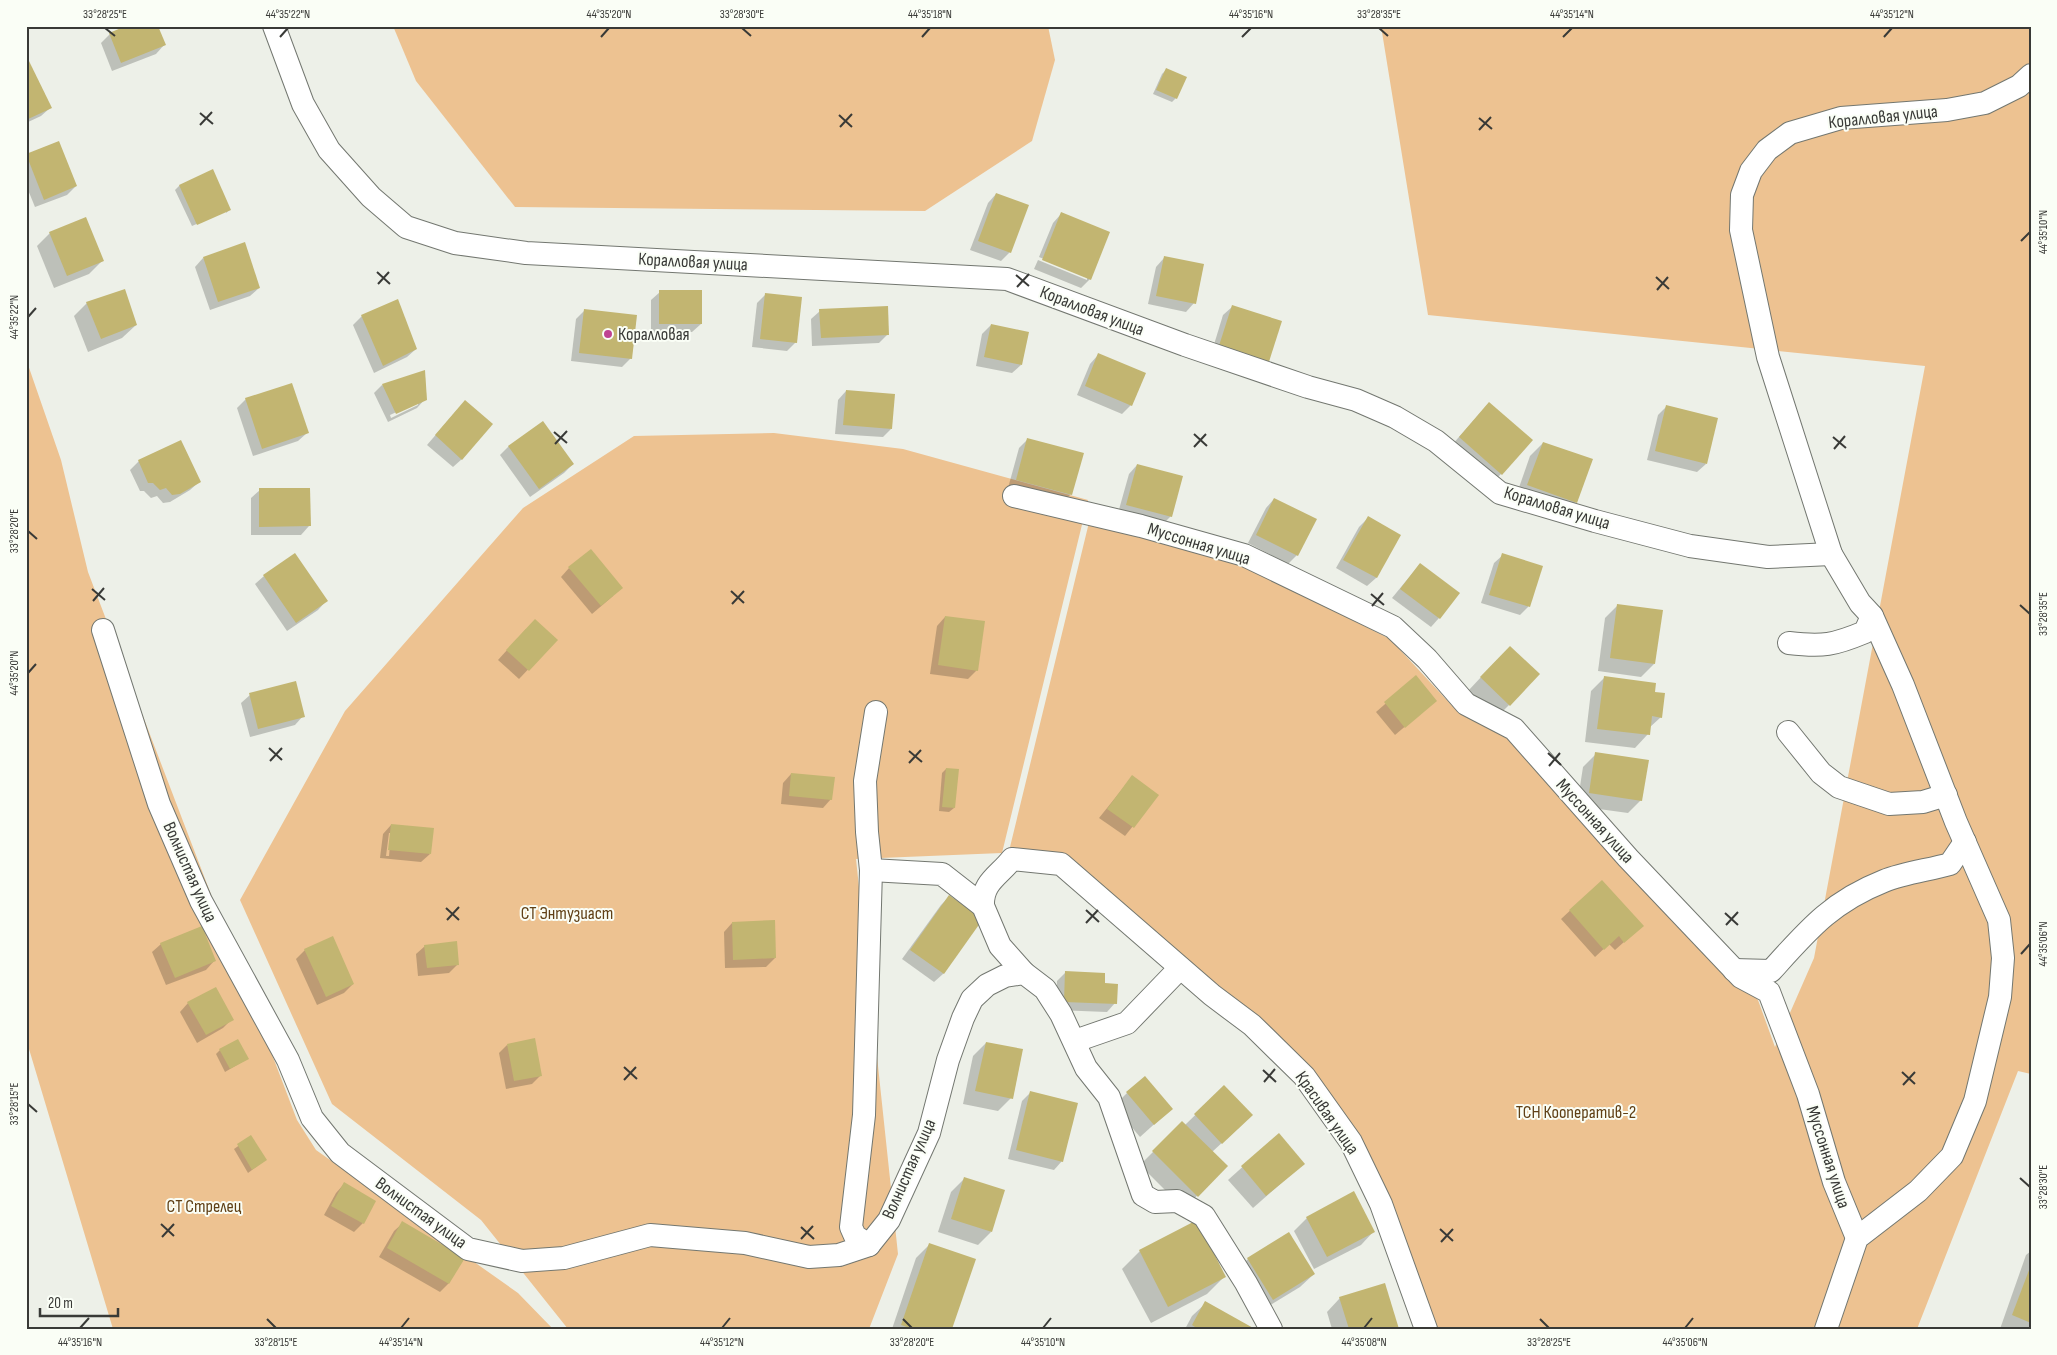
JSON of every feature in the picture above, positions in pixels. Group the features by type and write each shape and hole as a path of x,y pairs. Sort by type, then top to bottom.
{"street":[{"name":"Коралловая улица","path":"274,26 303,104 329,150 371,198 406,227 455,243 526,254 1007,279 1185,346 1308,387 1356,400 1395,417 1436,441 1500,493 1690,546 1768,557 1831,554"},
{"name":"Коралловая улица","path":"1857,1238 1918,1191 1952,1156 1975,1101 2000,997 2002,958 1999,920 1946,795 1904,685 1866,610 1831,554 1768,357 1741,230 1742,195 1750,171 1767,150 1790,133 1841,118 1947,110 1986,103 2019,86 2031,75"},
{"name":"Муссонная улица","path":"1014,496 1141,526 1244,555 1393,627 1427,659 1466,704 1514,729 1628,858 1734,970 1741,977 1769,992 1808,1094 1834,1182 1857,1238"},
{"path":"1789,643 1826,646 1865,632 1866,610"},
{"name":"Волнистая улица","path":"103,630 159,804 201,901 288,1060 312,1118 340,1153 468,1249 522,1261 564,1258 650,1235 746,1243 809,1257 839,1255 869,1245 889,1220 929,1133 948,1060 963,1018 972,1000 987,985 1004,976 1024,973"},
{"path":"869,1245 855,1236 851,1227 864,1115 871,870 865,781 876,712"},
{"path":"1788,732 1821,773 1839,787 1888,804 1923,802 1946,795"},
{"path":"1734,970 1771,971 1812,925 1828,911 1885,880 1950,864 1965,842"},
{"name":"Красивая улица","path":"983,906 983,896 986,887 1012,859 1061,864 1212,995 1252,1025 1304,1076 1351,1142 1381,1204 1426,1329"},
{"path":"871,870 942,874 983,906 1000,946 1024,973 1045,989 1075,1041 1086,1068 1109,1097 1143,1195 1155,1202 1177,1201 1204,1216 1246,1283 1270,1329"},
{"path":"1075,1041 1127,1023 1180,968"},
{"path":"1826,1329 1857,1238"}],"green space":[{"path":"393,26 1048,26 1055,60 1032,141 925,211 515,207 416,81"},
{"name":"ТСН Кооператив-2","path":"1381,26 2031,26 2031,1074 2018,1071 1917,1329 1434,1329 1395,1219 1254,1015 1064,857 1010,847 1093,506 1248,567 1390,639 1457,711 1504,733 1758,1000 1775,1047 1814,958 1925,366 1428,315"},
{"name":"СТ Стрелец","path":"26,359 61,460 88,572 297,1120 316,1150 518,1293 553,1329 113,1329 26,1039"},
{"name":"СТ Энтузиаст","path":"774,433 903,449 1088,500 1002,853 856,859 898,1254 869,1329 568,1329 481,1220 332,1104 240,900 345,711 523,508 634,436"}],"building":[{"path":"126,26 158,26 166,45 121,63 109,33"},
{"path":"29,61 52,108 26,120 26,62"},
{"path":"1166,68 1187,77 1177,99 1156,90"},
{"path":"59,141 77,186 44,200 26,154"},
{"path":"213,169 231,210 197,225 179,185"},
{"path":"996,193 1029,205 1011,253 978,241"},
{"path":"1061,212 1110,232 1091,280 1042,260"},
{"path":"86,217 104,261 67,276 49,232"},
{"path":"245,242 260,288 218,302 203,257"},
{"path":"1164,256 1204,264 1196,304 1156,296"},
{"path":"125,289 137,325 101,339 86,302"},
{"path":"659,290 702,290 702,324 659,324"},
{"path":"765,293 802,297 797,343 760,339"},
{"path":"398,299 417,349 383,366 361,315"},
{"path":"1232,305 1282,321 1267,368 1217,352"},
{"path":"888,306 889,335 821,338 819,309"},
{"name":"Коралловая","path":"584,309 637,315 632,359 579,353"},
{"path":"991,324 1029,332 1022,365 984,357"},
{"path":"1098,353 1146,373 1132,406 1085,386"},
{"path":"425,370 427,400 396,414 382,384"},
{"path":"292,383 309,433 262,449 245,398"},
{"path":"846,390 895,394 892,429 843,425"},
{"path":"465,400 493,424 462,460 435,435"},
{"path":"1489,402 1533,440 1502,475 1459,437"},
{"path":"1666,405 1718,418 1707,464 1655,451"},
{"path":"543,421 574,464 539,489 508,446"},
{"path":"1027,438 1084,453 1072,495 1016,480"},
{"path":"181,440 201,482 180,494 172,495 166,488 160,490 153,483 148,483 138,460"},
{"path":"1543,442 1593,459 1577,503 1527,485"},
{"path":"1137,464 1183,476 1172,517 1126,505"},
{"path":"259,488 310,488 311,526 259,527"},
{"path":"1274,498 1317,519 1298,556 1256,535"},
{"path":"1368,516 1401,535 1377,578 1343,560"},
{"path":"591,549 623,588 601,606 568,567"},
{"path":"295,553 328,601 296,623 263,575"},
{"path":"1502,553 1543,566 1530,607 1489,595"},
{"path":"1420,563 1460,593 1440,619 1400,589"},
{"path":"1617,604 1663,610 1655,664 1610,658"},
{"path":"945,616 985,621 978,671 938,665"},
{"path":"535,619 558,640 529,671 506,650"},
{"path":"1510,646 1540,674 1510,706 1480,677"},
{"path":"1416,675 1437,701 1405,728 1384,702"},
{"path":"1604,676 1656,683 1655,692 1665,693 1662,718 1652,716 1650,735 1597,729"},
{"path":"296,681 305,717 258,729 249,693"},
{"path":"1595,752 1649,760 1642,801 1589,793"},
{"path":"946,768 959,769 955,808 942,807"},
{"path":"791,773 835,777 832,800 789,796"},
{"path":"1132,775 1159,795 1134,828 1107,809"},
{"path":"391,824 434,828 431,854 388,850"},
{"path":"1602,880 1644,926 1624,943 1619,936 1604,950 1569,910"},
{"path":"949,895 983,919 944,974 910,950"},
{"path":"775,920 776,958 733,960 732,922"},
{"path":"202,926 216,961 175,978 160,943"},
{"path":"333,936 354,984 326,997 304,949"},
{"path":"457,941 459,965 427,968 424,945"},
{"path":"1065,971 1105,973 1105,983 1118,984 1117,1004 1064,1002"},
{"path":"216,987 234,1020 206,1035 187,1002"},
{"path":"535,1038 542,1076 514,1081 507,1044"},
{"path":"238,1039 249,1059 230,1069 219,1049"},
{"path":"986,1042 1023,1049 1013,1099 975,1091"},
{"path":"1145,1076 1173,1109 1154,1125 1126,1092"},
{"path":"1224,1085 1253,1115 1222,1144 1194,1114"},
{"path":"1030,1091 1078,1103 1063,1162 1016,1150"},
{"path":"1182,1121 1228,1166 1198,1197 1152,1151"},
{"path":"1279,1133 1305,1164 1266,1196 1241,1166"},
{"path":"251,1135 267,1160 252,1170 237,1144"},
{"path":"964,1177 1005,1190 992,1232 951,1219"},
{"path":"344,1182 376,1201 364,1224 331,1206"},
{"path":"1354,1191 1375,1232 1327,1257 1306,1217"},
{"path":"1197,1220 1226,1277 1168,1307 1139,1250"},
{"path":"402,1221 465,1258 449,1284 387,1248"},
{"path":"1289,1232 1315,1274 1273,1300 1247,1258"},
{"path":"929,1243 976,1259 952,1329 913,1329 901,1325"},
{"path":"2031,1265 2031,1323 2012,1315"},
{"path":"1385,1283 1399,1329 1349,1329 1339,1297"},
{"path":"1205,1301 1255,1329 1198,1329 1192,1325"}],"place":[{"name":"Коралловая","path":"608,334"}]}
